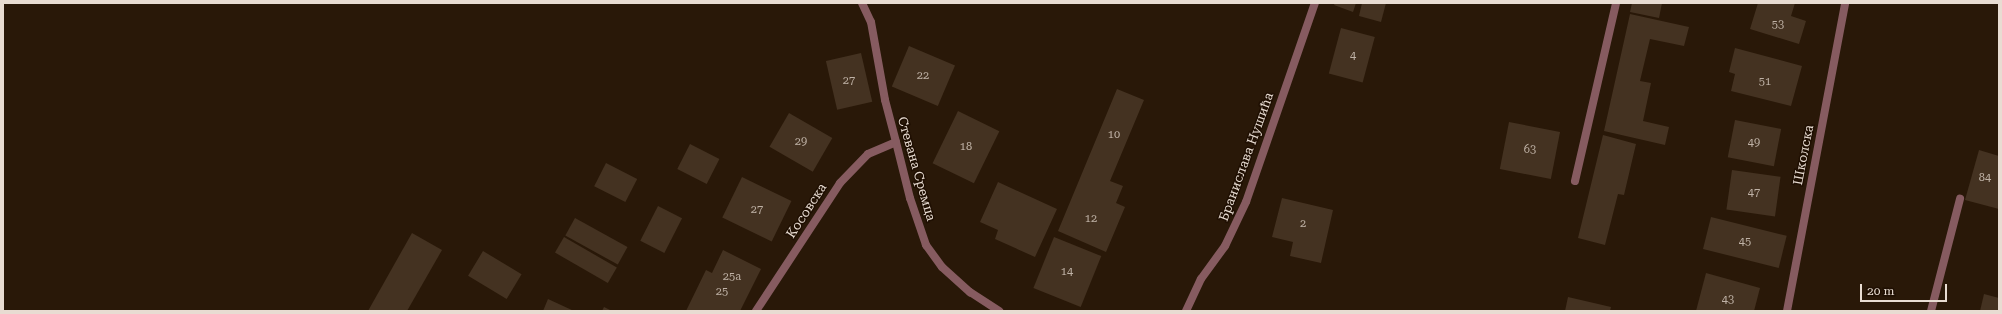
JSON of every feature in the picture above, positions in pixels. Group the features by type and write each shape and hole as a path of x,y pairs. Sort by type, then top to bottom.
{"street":[{"name":"Стевана Сремца","path":"862,3 871,22 885,100 910,198 926,245 942,267 970,292 999,311"},
{"name":"Бранислава Нушића","path":"1186,311 1201,279 1225,246 1246,202 1315,3"},
{"path":"1575,181 1616,3"},
{"name":"Школска","path":"1787,311 1845,3"},
{"name":"Косовска","path":"756,311 840,183 868,154 896,142"},
{"path":"1931,311 1960,199"}],"building":[{"path":"1335,3 1356,3 1353,12 1334,5"},
{"path":"1362,3 1386,3 1381,22 1359,16"},
{"path":"1632,3 1662,3 1659,18 1630,12"},
{"path":"1758,3 1795,3 1791,16 1806,21 1799,44 1750,29"},
{"path":"1630,14 1689,27 1684,46 1650,39 1640,81 1651,83 1643,121 1669,127 1665,145 1604,131"},
{"path":"1341,28 1375,37 1363,82 1329,73"},
{"path":"909,46 955,66 938,106 892,87"},
{"path":"1735,48 1802,66 1791,106 1731,91 1735,74 1729,72"},
{"path":"861,53 872,102 837,110 826,61"},
{"path":"1117,89 1144,100 1110,181 1123,186 1116,203 1125,207 1106,252 1058,231"},
{"path":"958,111 999,131 974,183 933,163"},
{"path":"789,113 832,138 813,172 770,147"},
{"path":"1735,120 1781,129 1774,166 1728,157"},
{"path":"1509,122 1560,132 1551,179 1500,169"},
{"path":"1603,135 1636,144 1624,195 1618,194 1605,245 1578,238"},
{"path":"690,144 719,159 707,184 677,169"},
{"path":"1979,150 1999,156 1999,209 1965,200"},
{"path":"606,163 637,179 625,202 594,186"},
{"path":"1732,170 1781,177 1775,216 1726,210"},
{"path":"742,177 791,201 772,242 722,217"},
{"path":"998,182 1057,209 1035,257 995,239 998,230 980,222"},
{"path":"1282,198 1333,210 1321,263 1290,256 1293,242 1272,237"},
{"path":"658,206 682,218 664,253 640,241"},
{"path":"1711,217 1787,236 1779,268 1703,249"},
{"path":"575,218 627,247 618,265 565,235"},
{"path":"412,233 442,250 407,311 368,311"},
{"path":"564,237 617,268 608,283 555,253"},
{"path":"1054,237 1101,256 1081,307 1033,288"},
{"path":"723,250 761,269 740,311 686,311 706,270 712,273"},
{"path":"483,251 522,274 507,299 468,276"},
{"path":"1706,273 1760,288 1754,311 1696,311"},
{"path":"1984,294 1999,298 1999,311 1980,311"},
{"path":"1568,297 1611,307 1610,311 1565,311"},
{"path":"548,299 574,311 543,311"},
{"path":"604,307 612,311 602,311"}]}
